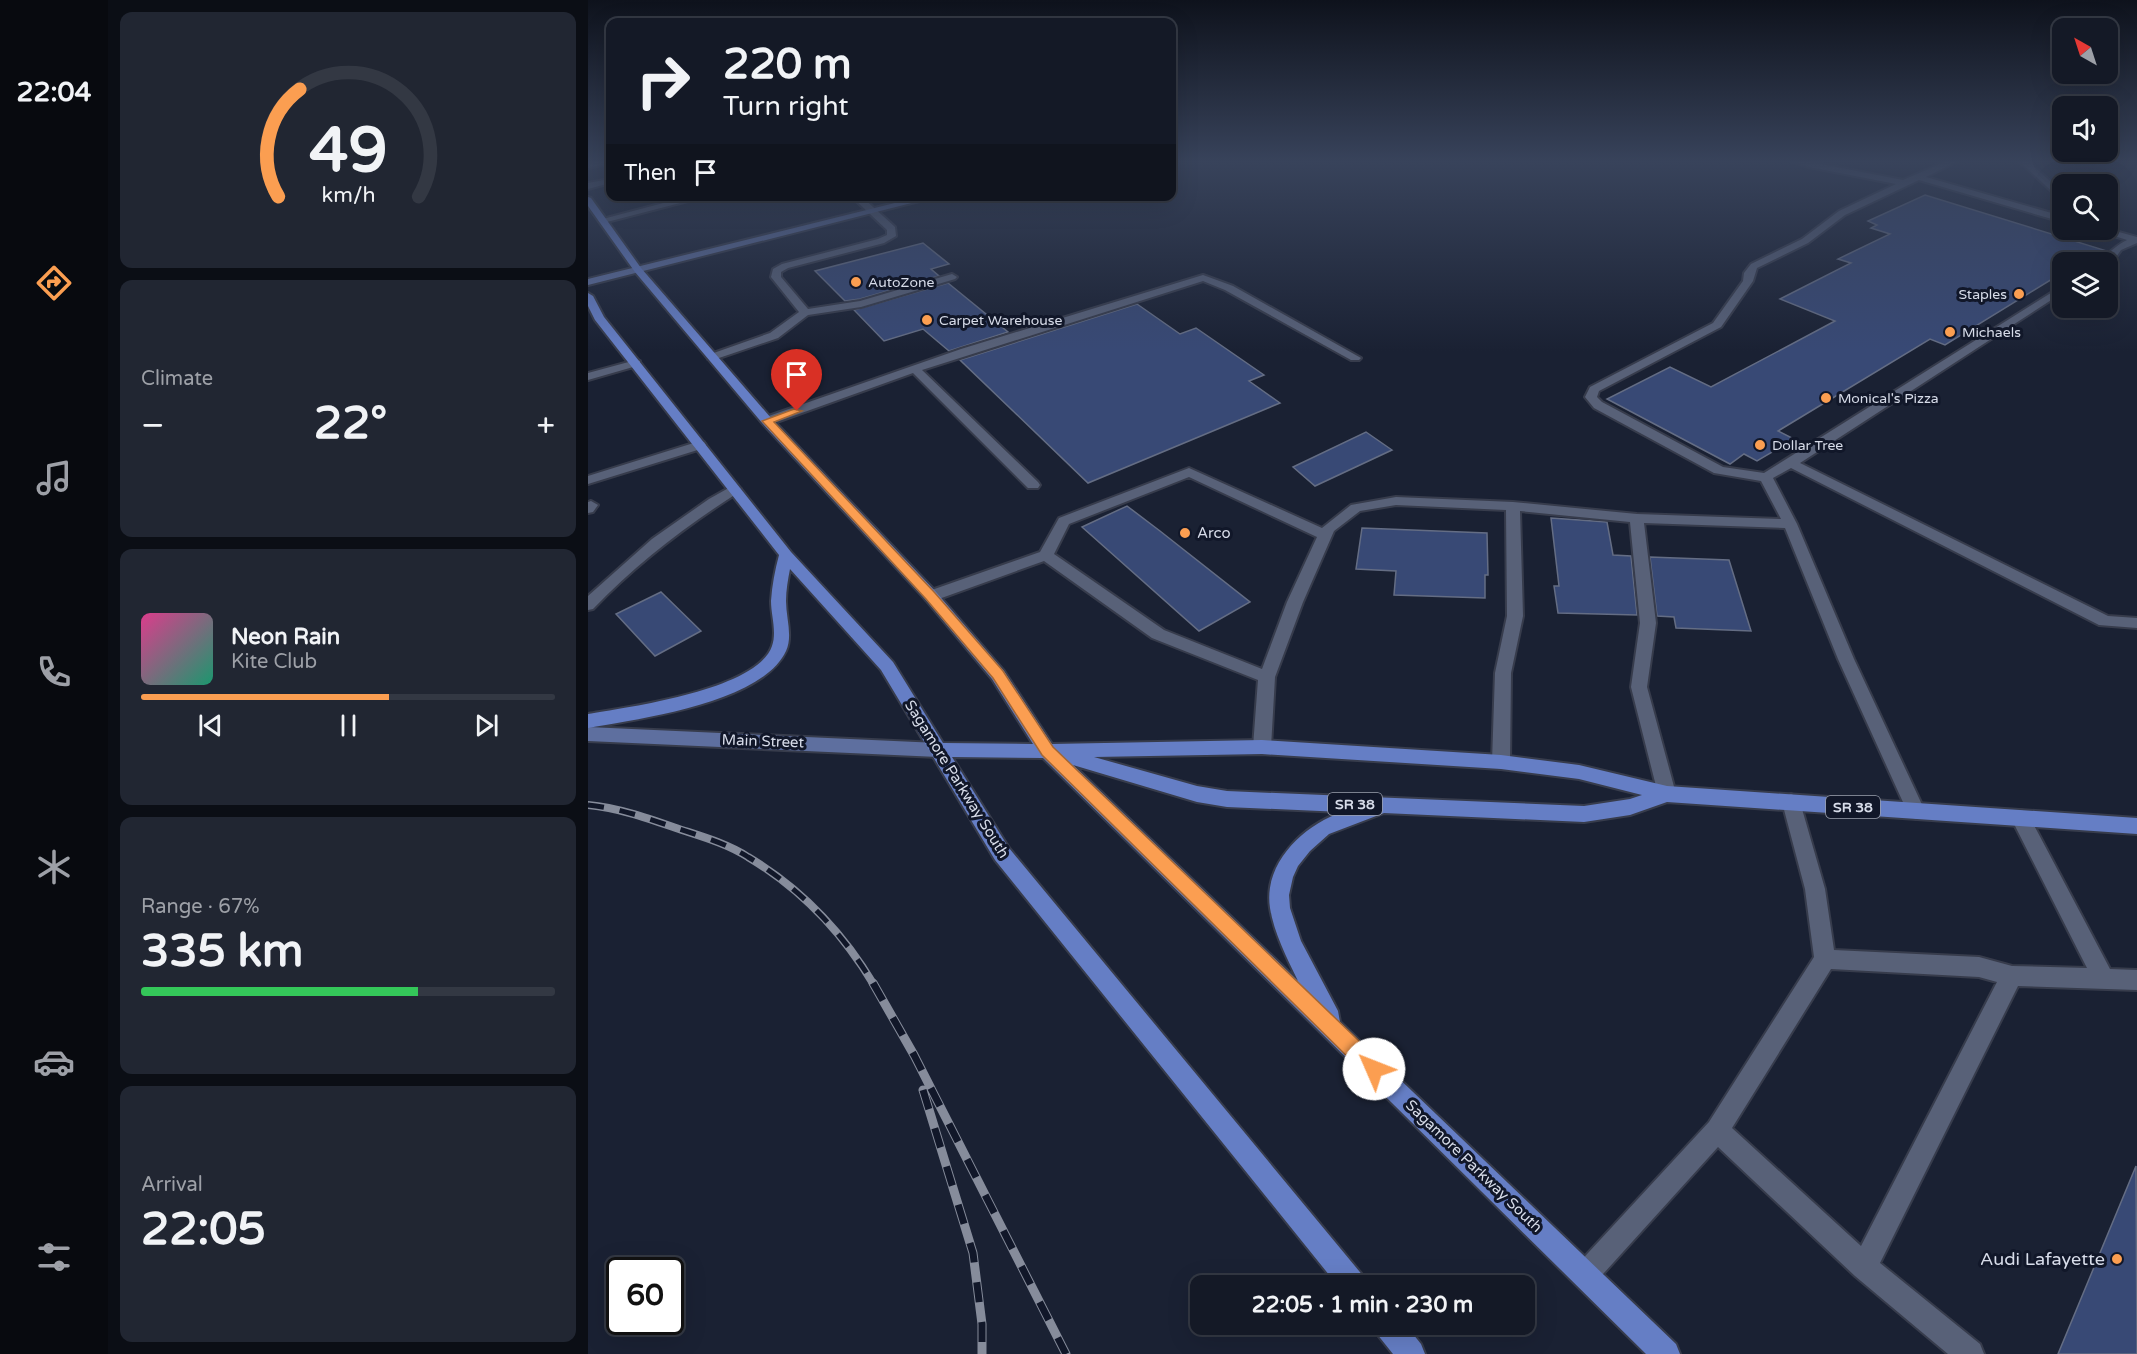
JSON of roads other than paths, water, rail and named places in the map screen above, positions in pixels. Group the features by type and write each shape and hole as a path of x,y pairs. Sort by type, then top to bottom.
{"main road":[{"name":"Sagamore Parkway South","path":"606,224 638,270 767,421 931,596 998,675 1047,751 1666,1354"},
{"path":"588,282 824,224"},
{"name":"Sagamore Parkway South","path":"588,296 599,318 786,555 887,666 1002,854 1346,1275"},
{"path":"588,721 679,704 734,687 765,667 778,651 782,634 778,598 786,555"},
{"name":"Main Street","path":"588,734 938,750"},
{"name":"SR 38","path":"938,750 1047,751 1262,747 1501,762 1579,772 1667,794 2137,826"},
{"name":"SR 38","path":"1047,751 1189,792 1227,799 1584,814 1630,807 1667,794"},
{"path":"1341,1038 1311,986 1287,931 1279,896 1284,873 1299,851 1317,832 1346,818 1387,805"},
{"path":"1396,1335 1411,1354"}],"lane":[{"path":"805,312 776,277 776,271 785,266 881,241 891,236 892,230 886,224"},
{"path":"1827,224 1805,241 1754,266 1749,273 1748,281 1717,325 1594,389 1591,397 1598,405 1719,470 1767,477 2052,295"},
{"path":"2118,235 2136,240"},
{"path":"2115,252 2118,248 2136,240"},
{"path":"712,357 767,339 784,330 805,312 827,312 849,307 952,277"},
{"path":"767,421 965,351 1203,278 1229,288 1355,358"},
{"path":"588,377 636,363"},
{"path":"915,369 1033,484"},
{"path":"588,480 700,445"},
{"path":"1791,463 2105,621 2137,623"},
{"path":"931,596 1046,555 1064,521 1189,472 1325,535"},
{"path":"1767,477 1790,524 1846,659 1916,811"},
{"path":"588,605 610,581 682,522 734,489"},
{"path":"1262,747 1268,677 1295,602 1328,528 1356,508 1396,501 1560,509 1636,518 1790,524"},
{"path":"1501,762 1503,673 1515,616 1512,506"},
{"path":"1636,518 1648,623 1639,687 1667,794"},
{"path":"1046,555 1158,634 1268,677"},
{"path":"1585,1275 1717,1130 1825,959 1815,889 1791,802"},
{"path":"2020,818 2104,979"},
{"path":"1825,959 1979,967 2012,976 2137,980"},
{"path":"1864,1267 2012,976"},
{"path":"1717,1130 1864,1267 1970,1354"}],"railway":[{"path":"588,805 622,811 704,837 748,857 803,897 819,913 849,947 874,985"},
{"path":"873,983 914,1055 1066,1354"},
{"path":"923,1090 973,1253 982,1324 982,1354"}],"place":[{"name":"AutoZone","path":"856,282"},
{"name":"Staples","path":"2019,294"},
{"name":"Carpet Warehouse","path":"927,320"},
{"name":"Michaels","path":"1950,332"},
{"name":"Monical's Pizza","path":"1826,398"},
{"name":"Dollar Tree","path":"1760,445"},
{"name":"Arco","path":"1185,533"},
{"name":"Audi Lafayette","path":"2117,1259"}]}
